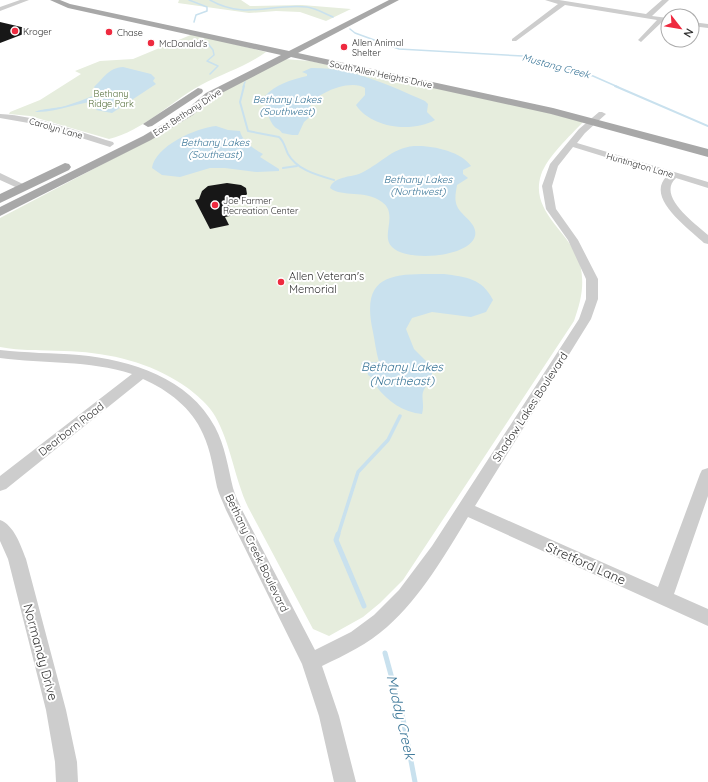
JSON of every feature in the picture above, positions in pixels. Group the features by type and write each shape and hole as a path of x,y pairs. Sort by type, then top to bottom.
{"main road":[{"path":"54,0 48,2 67,2"},
{"name":"East Bethany Drive","path":"0,212 148,138 189,113 210,95 287,50 379,0"},
{"name":"East Bethany Drive","path":"287,50 300,49 395,0"},
{"name":"South Allen Heights Drive","path":"67,2 93,5 168,21 420,83 553,111 598,118 708,143"},
{"name":"South Allen Heights Drive","path":"67,2 157,25 275,52 287,50"},
{"path":"157,25 168,21"},
{"name":"South Allen Heights Drive","path":"300,49 567,105 598,118 708,153"},
{"name":"East Bethany Drive","path":"139,129 151,123 202,88 275,52"},
{"path":"420,83 429,76"},
{"path":"0,199 116,141"},
{"path":"22,188 38,194"}],"street":[{"path":"0,9 26,0"},
{"path":"548,0 660,18"},
{"path":"572,5 579,0"},
{"path":"647,17 666,0"},
{"path":"514,40 564,3"},
{"path":"642,40 660,24"},
{"name":"Carolyn Lane","path":"0,116 12,116 116,141"},
{"name":"Shadow Lakes Boulevard","path":"311,662 352,642 381,621 405,596 429,564 585,319 592,299 592,279 589,270 573,240 550,209 547,186 553,166 582,131 598,118"},
{"name":"Huntington Lane","path":"572,144 708,185"},
{"path":"674,175 667,182 665,190 668,199 679,215 708,241"},
{"path":"0,176 22,188"},
{"name":"Bethany Creek Boulevard","path":"0,354 81,359 118,365 142,372 181,394 206,425 215,443 226,489 234,510 311,662 330,716 345,782"},
{"name":"Dearborn Road","path":"0,485 142,372"},
{"path":"663,598 708,474"},
{"name":"Stretford Lane","path":"464,508 708,618"},
{"name":"Normandy Drive","path":"0,527 11,544 17,559 56,710 66,762 67,782"}],"green space":[{"path":"179,0 241,0 250,6 302,5 351,9 326,21 300,12 276,11 249,13 178,3"},
{"name":"Bethany Ridge Park","path":"193,34 266,52 243,66 201,85 133,130 109,139 30,116 9,114 10,112 40,100 81,74 75,71 100,61 133,59"},
{"path":"284,59 310,61 530,108 583,122 548,161 541,175 539,188 541,200 546,211 568,242 580,264 582,293 574,321 403,580 380,603 363,617 329,636 313,629 248,507 239,484 229,449 215,416 198,396 182,384 164,374 122,358 93,353 24,350 0,347 0,218 162,133 219,93"}],"water":[{"path":"123,67 151,74 155,78 153,81 156,84 112,113 96,110 103,102 102,101 85,103 52,111 35,112 65,106 95,95 98,92 94,87 110,71"},
{"name":"Bethany Lakes (Southwest)","path":"311,68 341,70 370,78 398,89 425,101 428,104 427,112 435,120 426,124 404,127 392,126 371,119 356,105 365,95 365,88 358,85 350,85 331,90 315,100 310,106 309,113 312,115 304,122 298,135 282,133 271,122 264,97 273,89 284,83 307,76 307,74 302,72"},
{"name":"Bethany Lakes (Southeast)","path":"216,126 228,130 240,131 243,138 252,147 263,154 260,157 279,169 279,171 257,172 225,168 210,168 180,177 162,175 152,168 160,152 168,146 188,134 208,127"},
{"name":"Bethany Lakes (Northwest)","path":"414,146 445,150 460,156 471,166 463,170 463,174 468,178 457,185 456,201 459,210 472,223 475,236 470,243 461,249 450,253 423,256 399,252 392,247 389,242 389,213 387,207 382,202 375,198 361,194 341,193 330,188 332,184 338,180 359,174 392,153 406,147"},
{"name":"Bethany Lakes (Northeast)","path":"411,274 444,274 473,280 484,287 493,300 486,312 471,317 432,312 412,318 406,329 414,349 432,367 432,381 424,389 422,396 422,414 415,413 396,405 386,397 376,386 378,382 368,375 367,370 363,368 361,363 379,362 370,312 372,297 377,286 386,280 397,276"}],"building":[{"name":"Kroger","path":"0,22 34,30 0,43"},
{"name":"Joe Farmer Recreation Center","path":"227,183 241,185 246,188 247,194 243,199 229,206 234,215 225,217 229,225 210,229 195,200 199,199 202,191 208,186"}],"waterway":[{"name":"Muddy Creek","path":"189,0 207,7 207,11 196,15 194,22"},
{"name":"Mustang Creek","path":"210,0 223,6 247,10 294,6 307,7 333,17"},
{"name":"Mustang Creek","path":"350,29 355,33 399,49 523,56 593,76 618,87"},
{"name":"Muddy Creek","path":"206,41 213,50 214,55 207,61 218,66 210,74"},
{"name":"Muddy Creek","path":"243,87 245,82"},
{"name":"Muddy Creek","path":"244,86 240,102 248,131 279,137 292,160 302,168 334,180"},
{"name":"Mustang Creek","path":"615,86 708,126"},
{"name":"Muddy Creek","path":"283,168 297,166"},
{"name":"Muddy Creek","path":"338,535 358,472 388,440 400,416"},
{"name":"Muddy Creek","path":"338,534 336,540 364,606"},
{"name":"Muddy Creek","path":"385,653 403,719 415,782"}],"place":[{"name":"Kroger","path":"15,31"},
{"name":"Chase","path":"109,32"},
{"name":"McDonald's","path":"151,43"},
{"name":"Allen Animal Shelter","path":"344,47"},
{"name":"Joe Farmer Recreation Center","path":"215,205"},
{"name":"Allen Veteran's Memorial","path":"281,282"}]}
